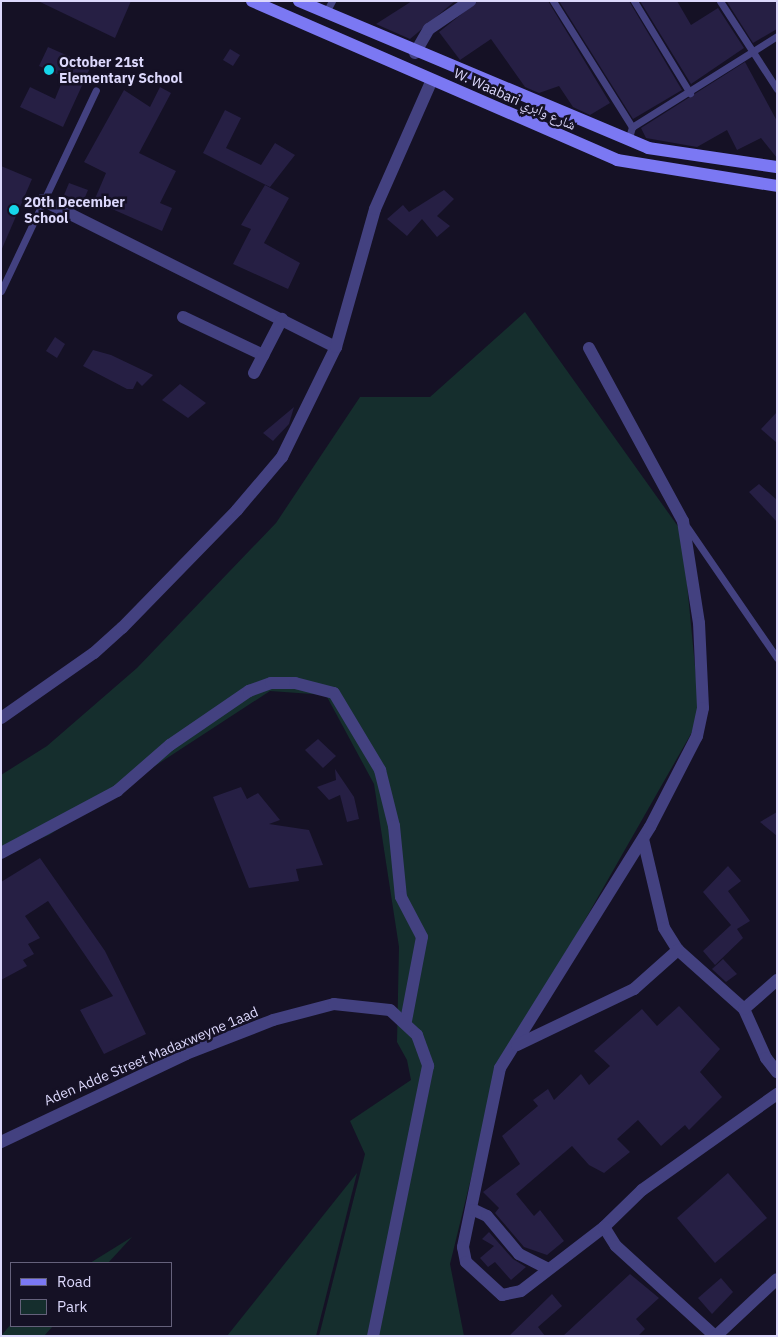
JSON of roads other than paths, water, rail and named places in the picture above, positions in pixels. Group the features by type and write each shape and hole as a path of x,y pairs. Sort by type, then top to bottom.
{"main road":[{"name":"W. Waabari شارع وابري","path":"252,1 617,160 777,186"},
{"name":"W. Waabari شارع وابري","path":"299,1 415,53 628,141 689,157 777,167"}],"street":[{"path":"415,53 429,29 464,3"},
{"path":"1,718 94,653 237,510 296,434 336,347 375,209 432,80"},
{"path":"42,200 336,347"},
{"path":"183,317 263,355"},
{"path":"254,373 282,319"},
{"path":"589,348 683,521 699,623 703,708 682,767 643,839 517,1045 500,1068 474,1210 463,1247 466,1262 476,1275 502,1295 512,1294 604,1227 642,1190 777,1094"},
{"path":"1,853 118,791 170,745 249,691 271,683 294,682 334,693 380,770 394,826 401,897 422,937 406,1021"},
{"path":"643,839 664,928 678,950 744,1009 777,1072"},
{"path":"517,1045 634,989 678,950"},
{"path":"744,1009 777,980"},
{"name":"Aden Adde Street Madaxweyne 1aad","path":"1,1142 186,1054 273,1020 334,1004 356,1004 390,1010 406,1021 424,1051 426,1088 374,1336"},
{"path":"474,1210 487,1216 519,1254 547,1268"},
{"path":"604,1227 616,1246 716,1336 777,1278"}],"lane":[{"path":"325,14 332,1"},
{"path":"553,1 632,127"},
{"path":"634,1 690,93"},
{"path":"720,1 777,89"},
{"path":"628,141 632,127 690,93 777,36"},
{"path":"1,291 42,200 96,90"},
{"path":"683,521 777,658"}],"place":[{"name":"October 21st Elementary School","path":"49,70"},
{"name":"20th December School","path":"14,210"}]}
